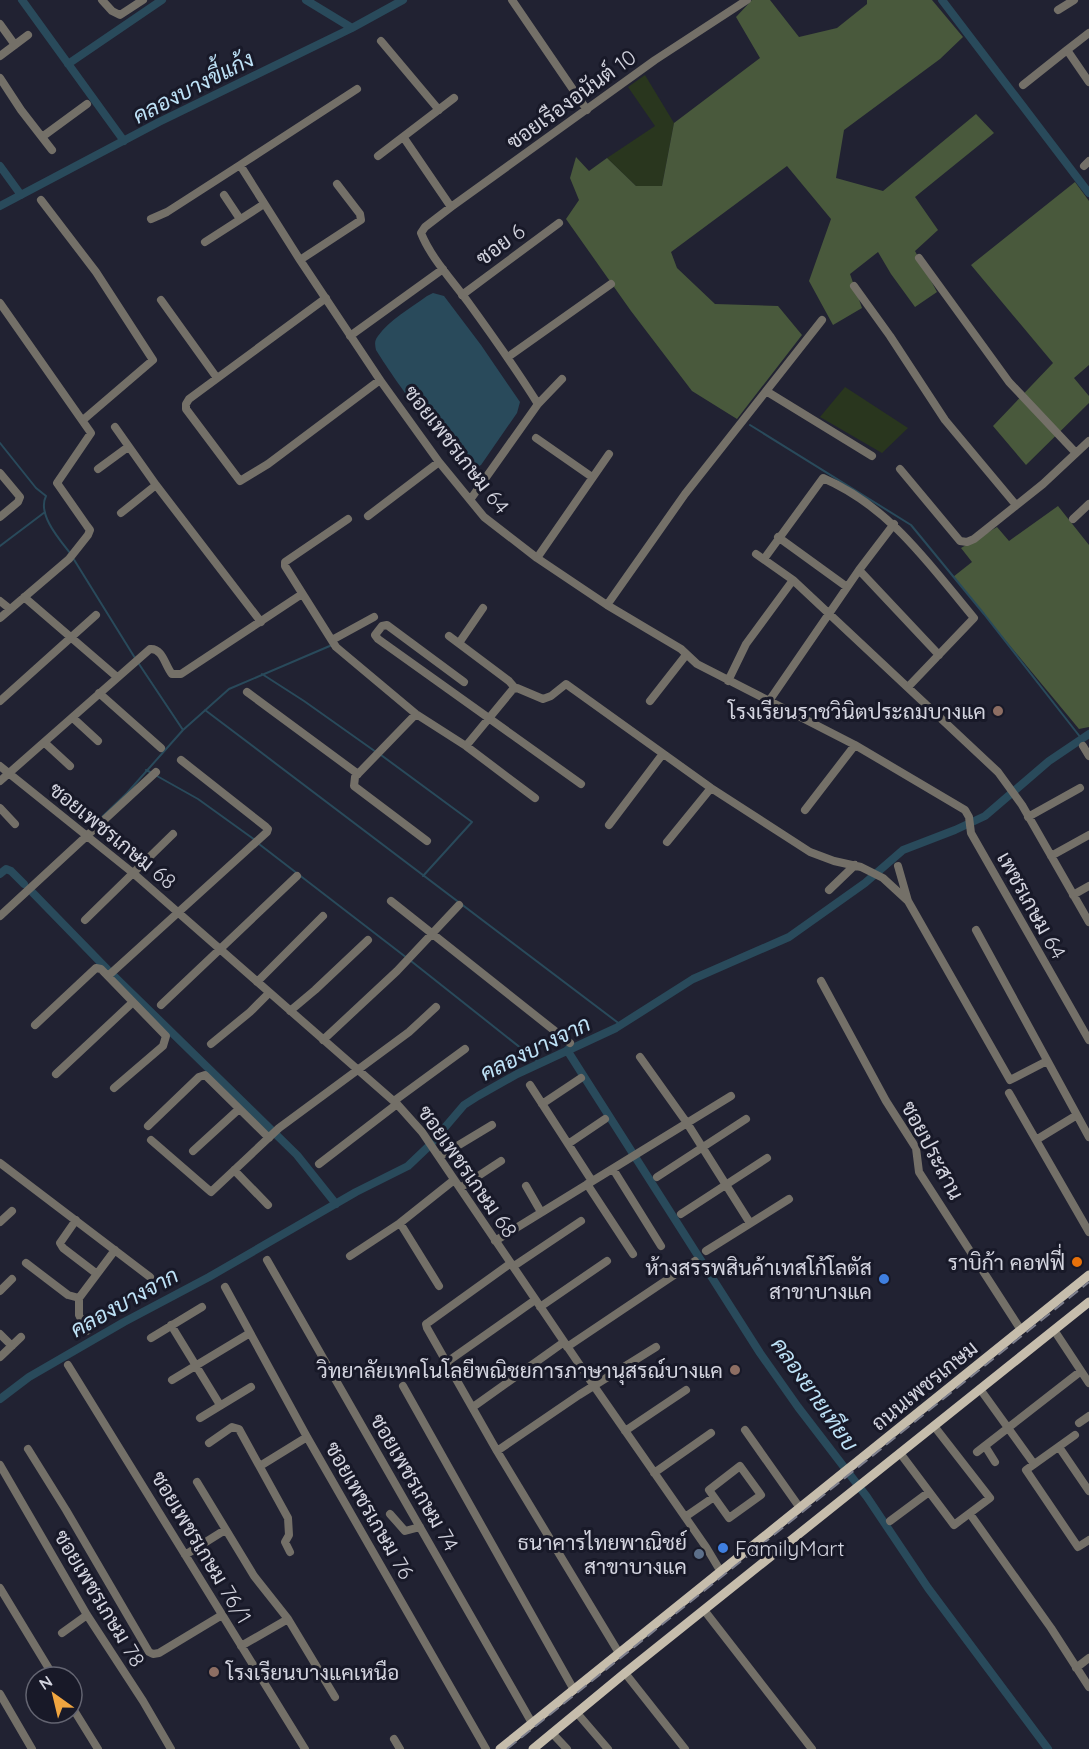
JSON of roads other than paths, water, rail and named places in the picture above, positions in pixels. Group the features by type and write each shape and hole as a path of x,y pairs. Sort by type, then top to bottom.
{"main road":[{"name":"ถนนเพชรเกษม","path":"500,1749 1089,1275"},
{"name":"ถนนเพชรเกษม","path":"532,1749 1089,1302"},
{"path":"641,1636 651,1652"},
{"path":"619,1653 628,1670"}],"street":[{"path":"102,0 112,11 120,15 143,0"},
{"path":"512,0 587,110"},
{"name":"ซอยเรืองอนันต์ 10","path":"443,269 421,233 425,227 656,60 747,0"},
{"path":"1058,10 1074,0"},
{"path":"0,24 15,45"},
{"path":"1023,85 1089,33"},
{"path":"0,56 28,35"},
{"path":"381,41 439,110"},
{"path":"1067,50 1089,82"},
{"path":"0,78 52,150"},
{"path":"151,219 167,212 357,89"},
{"path":"378,156 454,98"},
{"path":"42,137 87,104"},
{"path":"404,138 451,207"},
{"name":"ซอยเพชรเกษม 64","path":"240,165 380,380 439,462 490,524 607,605 681,650 697,664 855,745 965,810 969,817"},
{"path":"300,260 361,220 360,214 337,184"},
{"path":"224,195 240,219"},
{"path":"41,200 96,272 153,360 82,420"},
{"path":"205,242 264,204"},
{"name":"ซอย 6","path":"462,295 559,223"},
{"path":"919,258 1009,382 1076,453"},
{"path":"350,336 443,269 508,357 538,404"},
{"path":"508,357 611,284"},
{"path":"854,286 891,336 945,420 1016,505"},
{"path":"326,298 189,399 186,409 240,481 268,464 380,380"},
{"path":"161,300 217,378"},
{"path":"0,303 91,433 57,483 90,530 69,559 0,618"},
{"path":"607,605 685,494 822,320"},
{"path":"470,500 538,404 562,379"},
{"path":"766,392 872,456"},
{"path":"115,427 156,485 261,622"},
{"path":"536,438 592,477"},
{"path":"900,470 960,541 967,542 974,539 1043,484 1089,441"},
{"path":"98,469 128,447"},
{"path":"537,558 609,454"},
{"path":"368,516 439,462"},
{"path":"0,472 20,496 18,502 0,517"},
{"path":"764,559 778,537 824,478 881,513 894,524 974,618 908,687"},
{"path":"121,513 156,485"},
{"path":"1073,519 1089,504"},
{"path":"348,519 285,562 285,566 334,643 416,714 466,746 535,798"},
{"path":"769,701 859,570 894,524"},
{"path":"778,537 847,587"},
{"path":"756,554 793,580 998,772 1028,817 1089,922"},
{"path":"859,570 939,655"},
{"path":"728,681 746,644 793,580"},
{"path":"0,782 150,649 154,648 159,651 170,672 181,674 302,594"},
{"path":"24,597 117,677"},
{"path":"0,602 10,609"},
{"path":"459,643 483,608"},
{"path":"0,701 96,615"},
{"path":"334,643 374,617"},
{"path":"464,682 387,625 382,626 375,635 580,784"},
{"path":"449,636 515,688 543,699 551,696 566,684 711,788 810,852 834,861 858,866 883,878 908,901"},
{"path":"650,701 686,655"},
{"path":"466,746 515,688"},
{"path":"247,692 358,774"},
{"path":"99,693 161,748"},
{"path":"416,714 381,749 353,782 354,786 427,840"},
{"path":"73,718 98,741"},
{"path":"45,743 70,766"},
{"path":"805,810 855,745"},
{"path":"1083,746 1089,756"},
{"path":"609,825 662,754"},
{"path":"108,976 268,829 181,760"},
{"name":"ซอยเพชรเกษม 68","path":"0,766 133,873 220,948 396,1103 422,1132 721,1572"},
{"path":"0,916 156,772"},
{"path":"667,842 711,788"},
{"path":"1028,817 1080,788"},
{"path":"0,808 15,824"},
{"name":"เพชรเกษม 64","path":"969,817 971,833 1089,1040"},
{"path":"85,920 173,834"},
{"path":"1051,856 1089,835"},
{"path":"829,890 858,866"},
{"path":"898,866 908,901 1010,1080 1047,1061"},
{"path":"161,1005 297,876"},
{"path":"1074,895 1089,886"},
{"path":"391,901 570,1043"},
{"path":"323,1040 397,971 459,905"},
{"path":"257,982 323,916"},
{"path":"976,930 1089,1137"},
{"path":"290,1011 368,940"},
{"path":"35,1025 96,968 101,969 166,1036 163,1046 114,1089"},
{"name":"ซอยประสาน","path":"821,981 886,1101 916,1148 919,1172 1021,1330"},
{"path":"211,1044 269,993"},
{"path":"56,1074 133,1002"},
{"path":"151,1140 211,1192 279,1128 409,1032 436,1007"},
{"path":"319,1164 465,1049"},
{"path":"640,1057 687,1123 750,1223"},
{"path":"148,1126 199,1077 204,1075 270,1137"},
{"path":"542,1104 581,1078"},
{"path":"530,1085 633,1254"},
{"path":"1009,1093 1089,1232"},
{"path":"495,1241 731,1095"},
{"path":"193,1151 239,1109"},
{"path":"1036,1140 1077,1115"},
{"path":"568,1144 605,1119"},
{"path":"657,1177 746,1119"},
{"path":"437,1154 492,1125"},
{"path":"681,1214 767,1158"},
{"path":"459,1188 501,1161"},
{"path":"0,1163 150,1277"},
{"path":"613,1169 661,1246"},
{"path":"234,1170 268,1205"},
{"path":"350,1256 400,1223 454,1180"},
{"path":"526,1186 541,1212"},
{"path":"706,1251 789,1199"},
{"path":"0,1222 12,1211"},
{"path":"76,1220 60,1243 63,1248 97,1274"},
{"path":"580,1221 512,1264 426,1324 497,1451 619,1653"},
{"path":"400,1223 439,1286"},
{"path":"87,1331 80,1315 79,1298 115,1250"},
{"name":"ซอยเพชรเกษม 74","path":"267,1260 532,1723"},
{"path":"447,1362 537,1303 607,1261"},
{"path":"473,1407 695,1261"},
{"path":"26,1263 68,1295 79,1298"},
{"path":"0,1291 12,1279"},
{"name":"ซอยเพชรเกษม 76","path":"225,1287 307,1437 486,1749"},
{"path":"151,1338 202,1307"},
{"path":"171,1325 220,1405"},
{"path":"1054,1330 1089,1383"},
{"path":"172,1380 250,1333"},
{"path":"0,1334 12,1346"},
{"path":"0,1358 21,1337"},
{"path":"497,1451 656,1347"},
{"name":"ซอยเพชรเกษม 76/1","path":"68,1365 304,1749"},
{"path":"977,1452 1081,1371"},
{"path":"403,1386 574,1690"},
{"path":"200,1418 251,1387"},
{"path":"980,1389 1034,1464"},
{"path":"625,1431 686,1390"},
{"path":"1079,1423 1089,1416"},
{"path":"900,1453 954,1525 970,1514 990,1498 934,1426"},
{"path":"209,1443 232,1427 237,1427 288,1518 289,1535 285,1542 290,1552"},
{"path":"745,1430 800,1508"},
{"path":"654,1473 711,1433"},
{"path":"1075,1435 1026,1470 1078,1547 1089,1540"},
{"path":"260,1466 307,1437"},
{"path":"985,1446 995,1462"},
{"path":"1059,1447 1089,1491"},
{"path":"28,1449 149,1652 159,1653 222,1615"},
{"name":"ซอยเพชรเกษม 78","path":"0,1465 87,1615 171,1749"},
{"path":"740,1466 761,1494 729,1518 714,1497 710,1488 740,1466"},
{"path":"197,1482 254,1576 288,1619 335,1697"},
{"path":"890,1521 929,1492"},
{"path":"685,1517 714,1497"},
{"path":"390,1514 405,1531 420,1527"},
{"path":"970,1514 1044,1618 1089,1687"},
{"path":"185,1555 225,1530"},
{"path":"0,1588 47,1665"},
{"path":"704,1610 812,1749"},
{"path":"62,1633 87,1615"},
{"path":"241,1646 288,1619"},
{"path":"1076,1668 1089,1658"},
{"path":"628,1670 685,1749"},
{"path":"0,1694 32,1749"},
{"path":"577,1713 608,1749"},
{"path":"83,1725 98,1749"},
{"path":"552,1733 567,1749"},
{"path":"394,1739 400,1749"}],"water":[{"path":"433,293 444,296 520,402 517,413 481,465 475,468 452,451 437,435 376,350 376,340 388,325"}],"waterway":[{"path":"22,0 124,141"},
{"path":"68,64 162,0"},
{"path":"306,0 352,28"},
{"name":"คลองบางขี้แก้ง","path":"0,206 159,122 352,28 403,0"},
{"path":"942,0 1089,193"},
{"path":"0,166 21,195"},
{"path":"750,425 911,525 1081,738"},
{"path":"0,443 36,488 46,496 44,511 55,534 70,553"},
{"path":"0,546 45,512"},
{"path":"73,558 183,730"},
{"path":"101,818 127,793 183,730 229,689 332,645"},
{"path":"262,674 376,752"},
{"path":"205,710 621,1025"},
{"name":"คลองบางจาก","path":"0,1399 29,1377 124,1322 209,1277 356,1192 408,1166 429,1146 464,1105 478,1096 517,1074 616,1028 693,979 789,937 865,883 903,850 985,816 1049,761 1089,734"},
{"path":"381,755 472,822 423,876"},
{"path":"146,770 152,773"},
{"path":"157,776 198,799 255,840"},
{"path":"259,844 407,958"},
{"path":"0,874 6,869 11,871 24,884"},
{"path":"33,893 107,969"},
{"path":"411,961 541,1064"},
{"path":"115,977 297,1155 336,1204"},
{"name":"คลองยายเทียบ","path":"567,1050 760,1353 867,1497 928,1588 1048,1749"}],"railway":[{"path":"507,1749 1089,1282"}],"place":[{"name":"โรงเรียนราชวินิตประถมบางแค","path":"998,711"},
{"name":"ราบิก้า คอฟฟี่","path":"1077,1262"},
{"name":"ห้างสรรพสินค้าเทสโก้โลตัส สาขาบางแค","path":"884,1279"},
{"name":"วิทยาลัยเทคโนโลยีพณิชยการภาษานุสรณ์บางแค","path":"735,1370"},
{"name":"FamilyMart","path":"723,1548"},
{"name":"ธนาคารไทยพาณิชย์ สาขาบางแค","path":"699,1554"},
{"name":"โรงเรียนบางแคเหนือ","path":"214,1672"}]}
